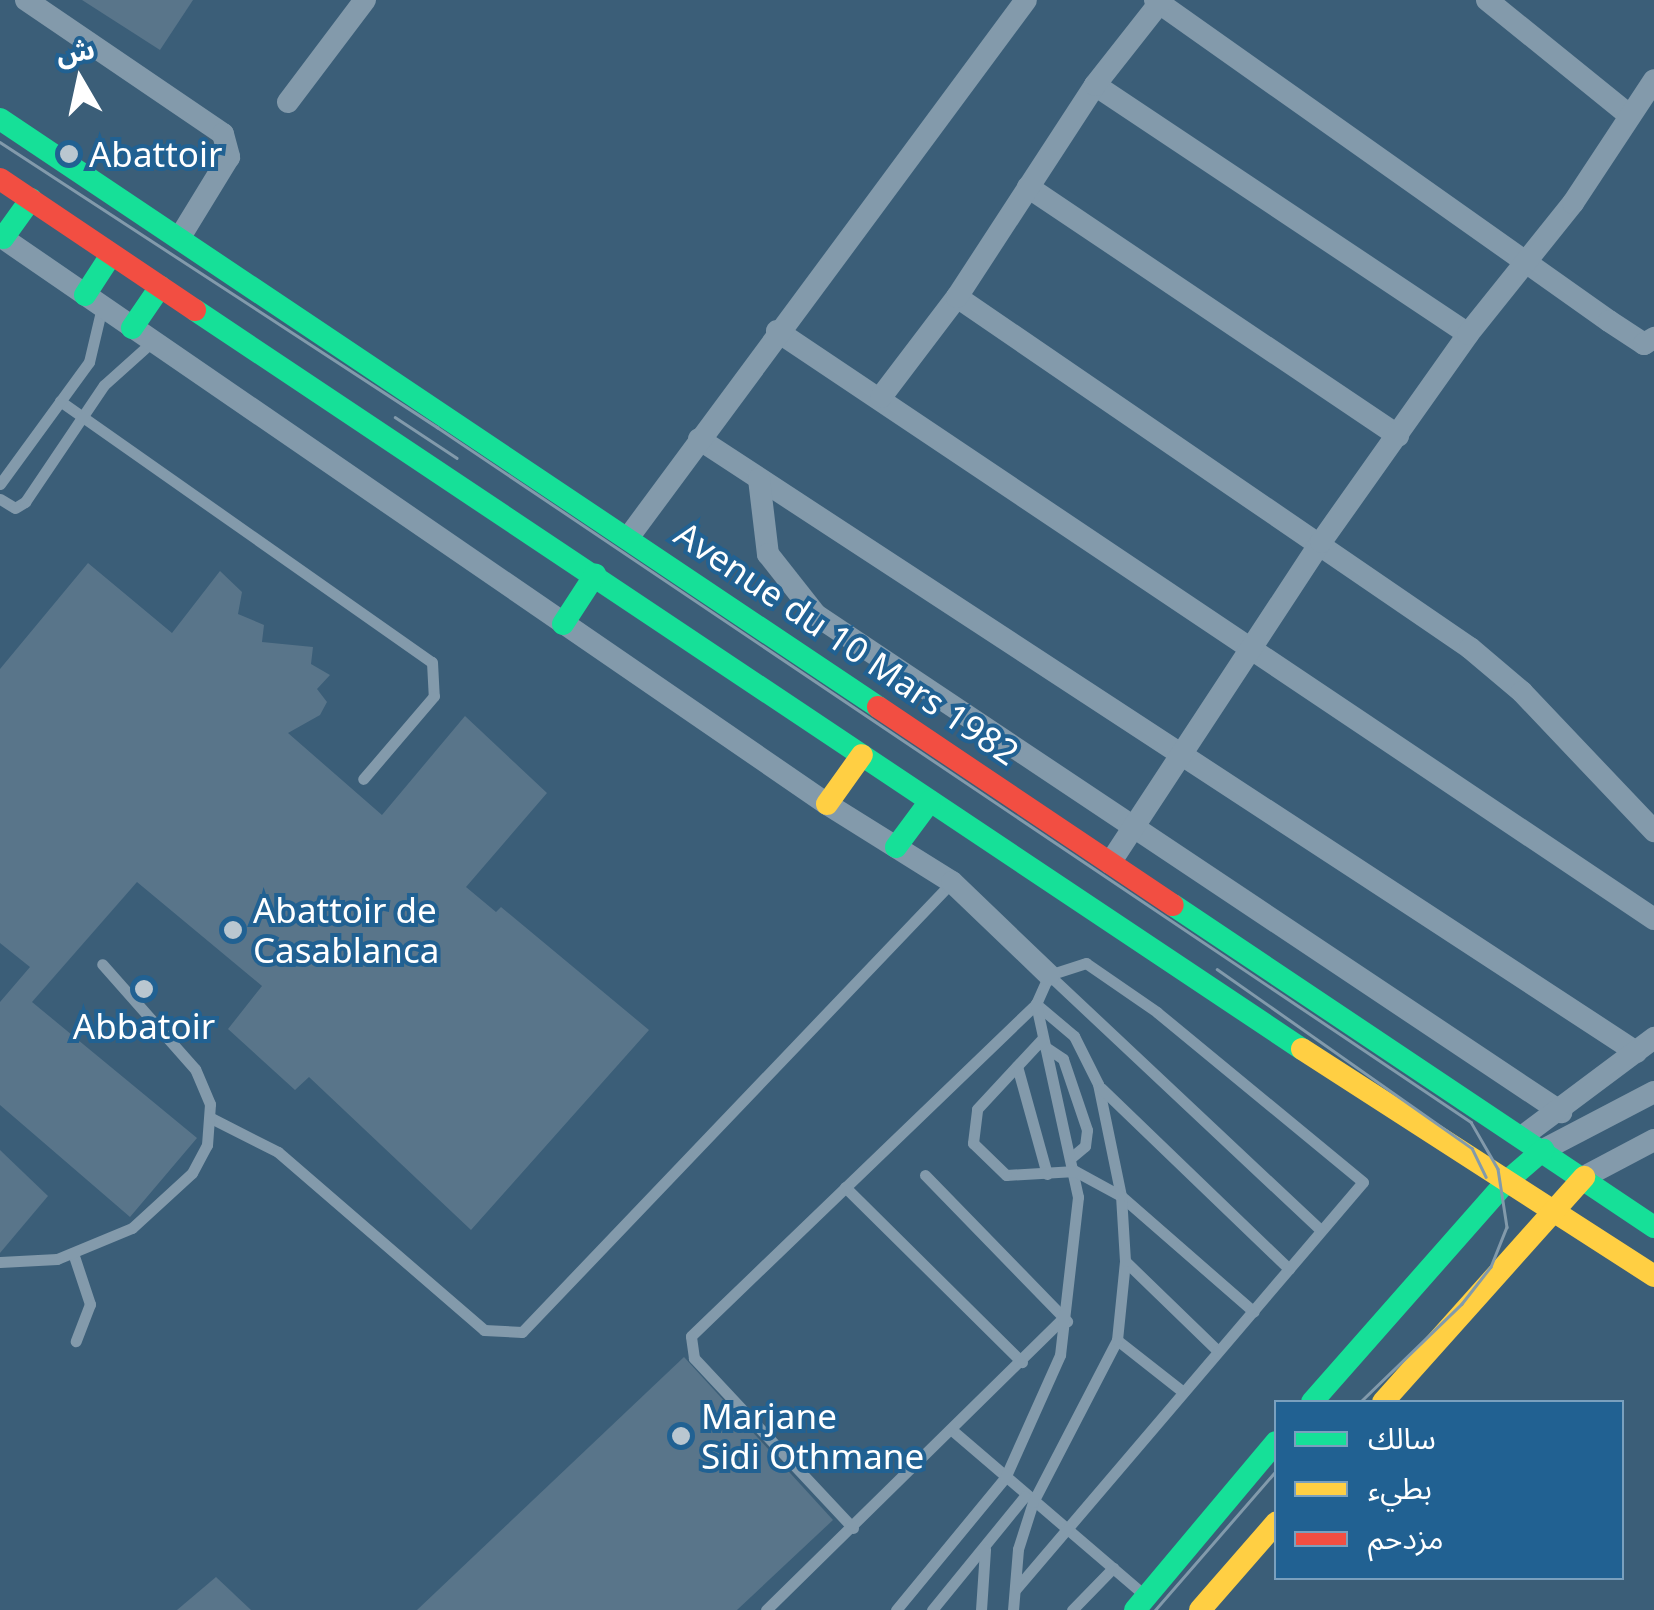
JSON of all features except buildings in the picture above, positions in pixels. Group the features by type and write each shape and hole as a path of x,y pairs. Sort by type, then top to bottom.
{"main road":[{"name":"Avenue du 10 Mars 1982","path":"0,120 1654,1226"},
{"path":"0,178 862,756 1654,1276"},
{"path":"1,239 31,199"},
{"path":"94,301 111,255"},
{"path":"132,328 160,288"},
{"path":"563,624 594,575"},
{"path":"827,804 862,756"},
{"path":"896,847 930,801"},
{"path":"1314,1400 1506,1180 1544,1150"},
{"path":"1386,1400 1584,1177"},
{"path":"1140,1603 1274,1444"},
{"path":"1200,1610 1274,1525"}],"street":[{"path":"288,102 365,0"},
{"path":"628,538 1026,0"},
{"path":"1487,0 1629,115"},
{"path":"880,397 957,297 1095,85 1159,1 1526,263 1651,344"},
{"path":"32,2 223,134 228,157 180,237"},
{"path":"1110,863 1321,542 1468,334 1526,263 1654,80"},
{"path":"1095,85 1468,334"},
{"path":"1028,188 1398,436"},
{"path":"1,239 827,804 952,882 1048,975"},
{"path":"957,297 1321,542 1497,669 1654,830"},
{"path":"778,331 1654,919"},
{"path":"699,439 1181,760 1645,1045 1561,1112 1523,1136"},
{"path":"758,479 768,554 816,615 1561,1112"},
{"path":"1544,1150 1654,1092"},
{"path":"1584,1177 1654,1140"}],"lane":[{"path":"0,484 94,351 94,301"},
{"path":"1,504 25,502 112,374 152,342"},
{"path":"60,401 432,662 434,696 363,780"},
{"path":"211,1118 278,1152 484,1330 522,1332 952,882"},
{"path":"853,1528 688,1346 691,1336 1036,1004 1048,975 1086,963 1172,1024 1362,1182 1015,1590"},
{"path":"0,1262 40,1263 132,1228 166,1201 200,1160 211,1118 195,1069 102,964"},
{"path":"1048,975 1321,1230"},
{"path":"896,1610 1005,1478 1050,1389 1078,1233 1074,1156 1036,1004"},
{"path":"932,1610 1029,1499 1117,1340 1124,1261 1121,1196 1110,1120 1098,1084 1074,1036 1036,1004"},
{"path":"1043,1042 973,1117 973,1143 1006,1175 1075,1171 1121,1196 1254,1312"},
{"path":"1043,1042 1063,1059 1087,1130 1085,1146 1074,1156"},
{"path":"1017,1066 1047,1174"},
{"path":"1098,1084 1288,1270"},
{"path":"925,1174 1065,1319"},
{"path":"845,1187 1022,1362"},
{"path":"73,1253 90,1304 76,1341"},
{"path":"1124,1261 1218,1352"},
{"path":"766,1610 1065,1319"},
{"path":"1117,1340 1183,1392"},
{"path":"953,1431 1113,1568 1140,1603"},
{"path":"1013,1610 1029,1499"},
{"path":"980,1610 985,1548"},
{"path":"1072,1610 1113,1568"}],"tram line":[{"path":"0,142 437,427 1471,1122 1498,1169 1507,1227 1491,1267 1462,1304 1363,1400"},
{"path":"395,417 457,458"},
{"path":"1217,969 1472,1148 1486,1177"},
{"path":"1155,1610 1274,1473"}],"traffic: fast":[{"path":"0,119 878,707"},
{"path":"3,238 31,199"},
{"path":"85,295 111,255"},
{"path":"132,328 160,287"},
{"path":"195,310 1302,1049"},
{"path":"563,624 595,575"},
{"path":"896,847 930,801"},
{"path":"1173,905 1654,1227"},
{"path":"1314,1400 1507,1181 1543,1150"},
{"path":"1135,1610 1274,1444"}],"traffic: slow":[{"path":"827,804 862,755"},
{"path":"1302,1049 1654,1276"},
{"path":"1385,1400 1584,1177"},
{"path":"1200,1610 1274,1525"}],"traffic: jam":[{"path":"0,179 195,310"},
{"path":"878,707 1173,905"}],"place":[{"name":"Abattoir","path":"69,154"},
{"name":"Abattoir de Casablanca","path":"233,930"},
{"name":"Abbatoir","path":"144,989"},
{"name":"Marjane Sidi Othmane","path":"681,1436"}]}
